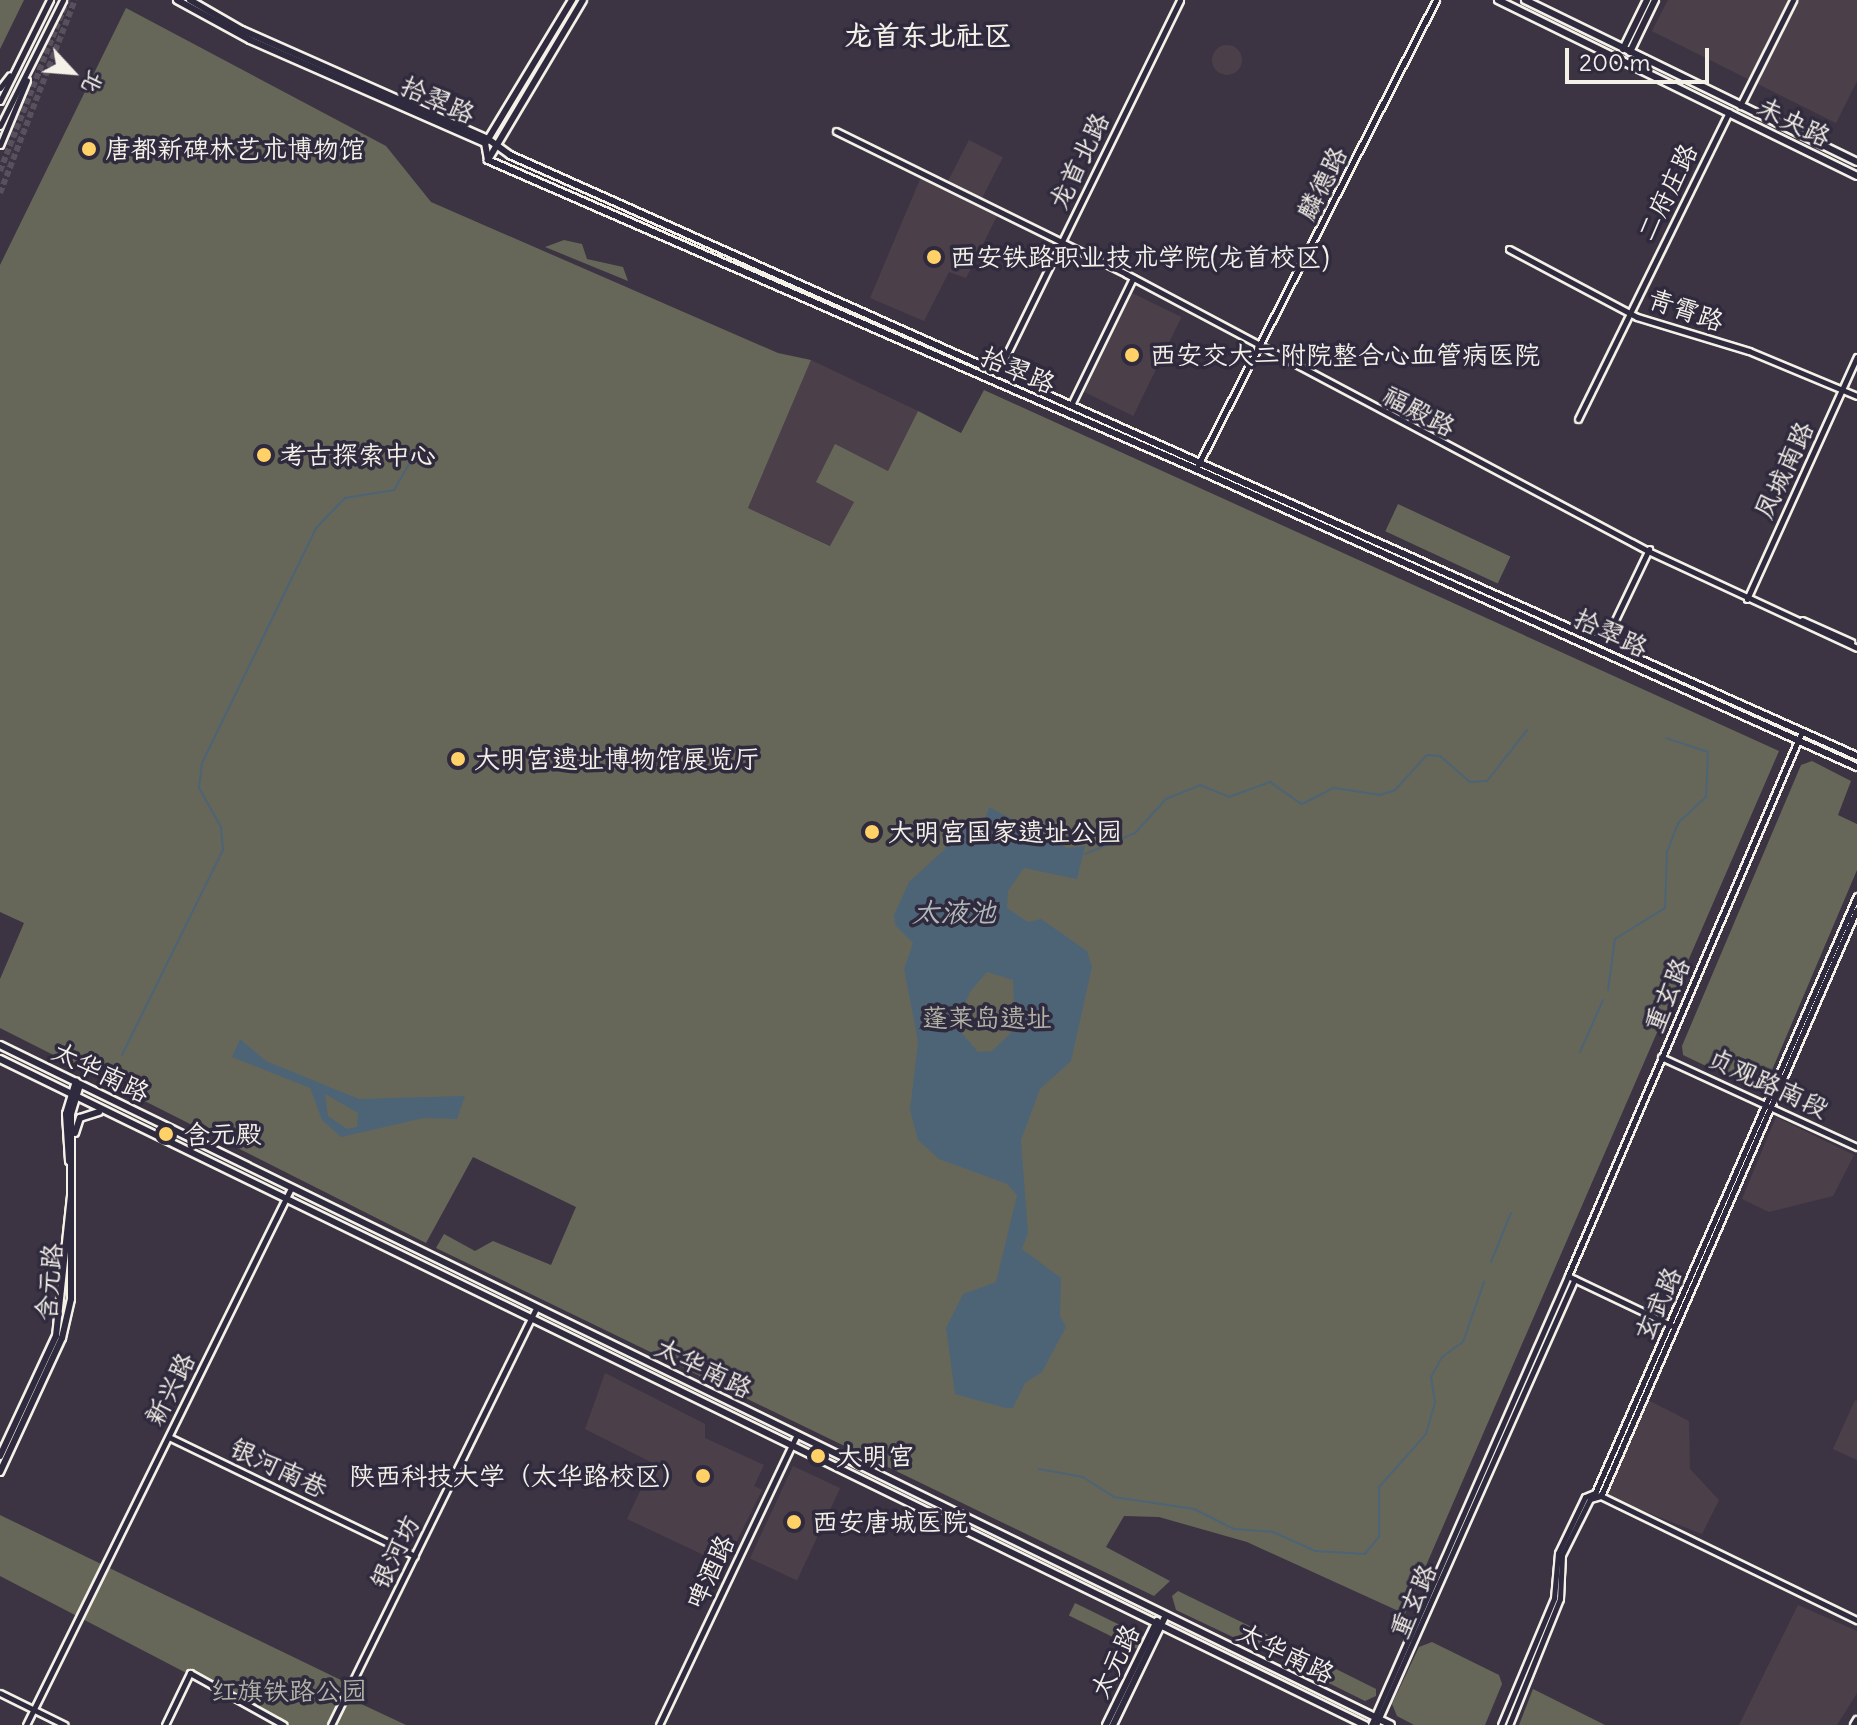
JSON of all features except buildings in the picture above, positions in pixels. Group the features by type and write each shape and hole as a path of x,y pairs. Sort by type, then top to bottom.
{"main road":[{"name":"拾翠路","path":"177,0 237,34 486,141"},
{"name":"拾翠路","path":"190,0 242,30 494,145 1857,756"},
{"path":"486,141 572,0"},
{"path":"488,160 494,145 583,0"},
{"name":"未央路","path":"1498,0 1857,176"},
{"name":"未央路","path":"1525,0 1857,162"},
{"path":"1627,51 1647,0"},
{"path":"1627,51 1655,0"},
{"name":"拾翠路","path":"486,141 488,160 1196,469 1857,767"},
{"name":"太华南路","path":"0,1045 1375,1722 1391,1725"},
{"name":"太华南路","path":"0,1059 1365,1725"},
{"name":"含元路","path":"0,1456 56,1336 64,1299 72,1096 78,1083"},
{"name":"含元路","path":"0,1472 65,1325 74,1249 72,1096"},
{"path":"72,1148 80,1118 108,1113"},
{"name":"太元路","path":"1106,1725 1164,1616"},
{"name":"太元路","path":"1113,1725 1158,1626"}],"street":[{"path":"0,101 50,0"},
{"path":"0,126 63,0"},
{"name":"龙首北路","path":"993,382 1180,0"},
{"name":"麟德路","path":"1196,469 1436,0"},
{"path":"1740,106 1793,0"},
{"path":"0,88 18,65"},
{"path":"0,145 30,69"},
{"name":"二府庄路","path":"1578,419 1729,112"},
{"name":"福殿路","path":"836,131 1133,278 1259,348 1648,549 1747,598 1857,646"},
{"name":"青霄路","path":"1509,249 1631,312 1857,396"},
{"path":"1072,403 1133,278"},
{"name":"凤城南路","path":"1747,598 1857,357"},
{"path":"1605,641 1648,549"},
{"name":"重玄路","path":"1375,1722 1803,730"},
{"name":"玄武路","path":"1770,1105 1857,896"},
{"name":"玄武路","path":"1509,1725 1560,1599 1562,1555 1590,1499 1598,1494 1857,909"},
{"name":"贞观路南段","path":"1661,1057 1857,1147"},
{"name":"新兴路","path":"26,1725 291,1188"},
{"path":"1568,1276 1673,1326"},
{"name":"重玄路","path":"1375,1722 1575,1279"},
{"name":"银河坊","path":"331,1725 536,1309"},
{"name":"啤酒路","path":"659,1725 797,1435"},
{"name":"银河南巷","path":"169,1437 415,1556"},
{"path":"1598,1494 1857,1620"},
{"name":"玄武路","path":"1501,1725 1554,1598 1558,1553 1585,1497 1598,1494"},
{"path":"165,1725 190,1673 284,1725"},
{"path":"0,1693 65,1725"}],"shaded area":[{"path":"1668,0 1857,0 1857,81 1836,123 1652,31"},
{"path":"1227,45 1238,49 1242,60 1238,71 1227,75 1216,71 1212,60 1216,49"},
{"path":"969,140 1003,157 981,200 947,183"},
{"name":"西安铁路职业技术学院(龙首校区)","path":"921,177 998,214 966,278 949,272 924,321 870,298"},
{"name":"西安交大二附院整合心血管病医院","path":"1132,293 1181,317 1133,416 1084,392"},
{"path":"811,360 918,411 888,471 835,445 854,502 831,546 748,508"},
{"path":"1776,1117 1854,1155 1833,1196 1769,1212 1742,1199"},
{"name":"陕西科技大学（太华路校区）","path":"605,1373 705,1424 705,1438 764,1465 754,1486 762,1490 725,1565 627,1519 653,1463 585,1429"},
{"path":"1648,1400 1689,1421 1690,1469 1719,1500 1702,1534 1606,1496"},
{"path":"1857,1401 1857,1460 1833,1449"},
{"name":"西安唐城医院","path":"793,1466 840,1488 797,1580 750,1558"},
{"path":"1798,1605 1857,1631 1857,1693 1837,1725 1739,1725"}],"green space":[{"path":"0,0 24,0 0,49"},
{"name":"大明宫国家遗址公园","path":"126,8 386,146 431,202 778,353 811,360 748,508 830,546 854,502 816,482 835,444 888,471 918,411 961,433 984,390 1779,751 1405,1614 1247,1542 1159,1517 1124,1516 1106,1547 1170,1581 1154,1596 436,1248 444,1234 475,1251 493,1241 551,1265 576,1207 473,1157 426,1243 0,1028 0,979 24,923 0,912 0,265"},
{"path":"564,240 582,244 587,259 623,267 628,281 545,247"},
{"path":"1398,504 1510,556 1498,584 1385,531"},
{"path":"1812,761 1851,781 1838,815 1857,824 1857,870 1764,1089 1752,1088 1683,1055 1682,1046 1801,765"},
{"name":"红旗铁路公园","path":"0,1515 345,1682 357,1702 406,1725 286,1725 0,1576"},
{"path":"1178,1591 1268,1635 1268,1642 1254,1647 1176,1610 1172,1596"},
{"path":"1075,1603 1146,1638 1140,1650 1069,1616"},
{"path":"1278,1640 1376,1689 1376,1696 1365,1701 1282,1660"},
{"path":"1432,1642 1499,1675 1502,1684 1485,1725 1414,1725 1397,1716 1392,1704 1419,1647"},
{"path":"1533,1689 1605,1725 1519,1725"}],"water":[{"name":"太液池","path":"989,807 1067,848 1085,846 1077,879 1024,868 1008,891 1007,908 1028,922 1041,919 1087,951 1092,967 1071,1061 1040,1089 1021,1140 1028,1233 1022,1249 1061,1278 1060,1316 1066,1327 1042,1372 1025,1383 1013,1408 955,1394 946,1328 963,1294 996,1282 1017,1195 1007,1184 939,1159 918,1140 910,1110 918,1041 904,969 913,943 895,925 894,915 909,882 945,849 953,827 984,822","holes":["987,972 1013,980 1015,1029 992,1051 978,1052 956,1026 970,992"]},
{"path":"240,1039 266,1061 359,1099 465,1096 457,1119 424,1118 341,1137 322,1120 310,1088 232,1057","holes":["325,1094 358,1113 357,1127 347,1129 328,1116"]}],"waterway":[{"path":"122,1055 223,850 221,827 199,788 202,763 316,528 345,498 394,490 420,445"},
{"path":"1085,854 1135,833 1166,799 1200,785 1229,797 1270,782 1302,804 1334,788 1380,795 1395,790 1427,755 1440,756 1470,782 1487,781 1527,730"},
{"path":"1608,990 1615,939 1665,908 1667,852 1678,823 1706,797 1708,752 1666,738"},
{"path":"1580,1052 1603,1000"},
{"path":"1491,1262 1511,1213"},
{"path":"1039,1469 1083,1477 1114,1497 1194,1509 1234,1529 1273,1532 1315,1551 1365,1554 1379,1537 1379,1487 1426,1434 1435,1402 1431,1377 1442,1357 1463,1342 1484,1282"}],"tunnel":[{"path":"0,171 67,0"},
{"path":"0,193 75,0"}],"place":[{"name":"唐都新碑林艺术博物馆","path":"89,149"},
{"name":"西安铁路职业技术学院(龙首校区)","path":"934,257"},
{"name":"西安交大二附院整合心血管病医院","path":"1132,355"},
{"name":"考古探索中心","path":"264,455"},
{"name":"大明宫遗址博物馆展览厅","path":"458,759"},
{"name":"大明宫国家遗址公园","path":"872,832"},
{"name":"含元殿","path":"166,1134"},
{"name":"大明宫","path":"818,1456"},
{"name":"陕西科技大学（太华路校区）","path":"703,1476"},
{"name":"西安唐城医院","path":"794,1522"}],"district":[{"name":"龙首东北社区","path":"928,35"}],"park label":[{"name":"蓬莱岛遗址","path":"987,1018"}]}
